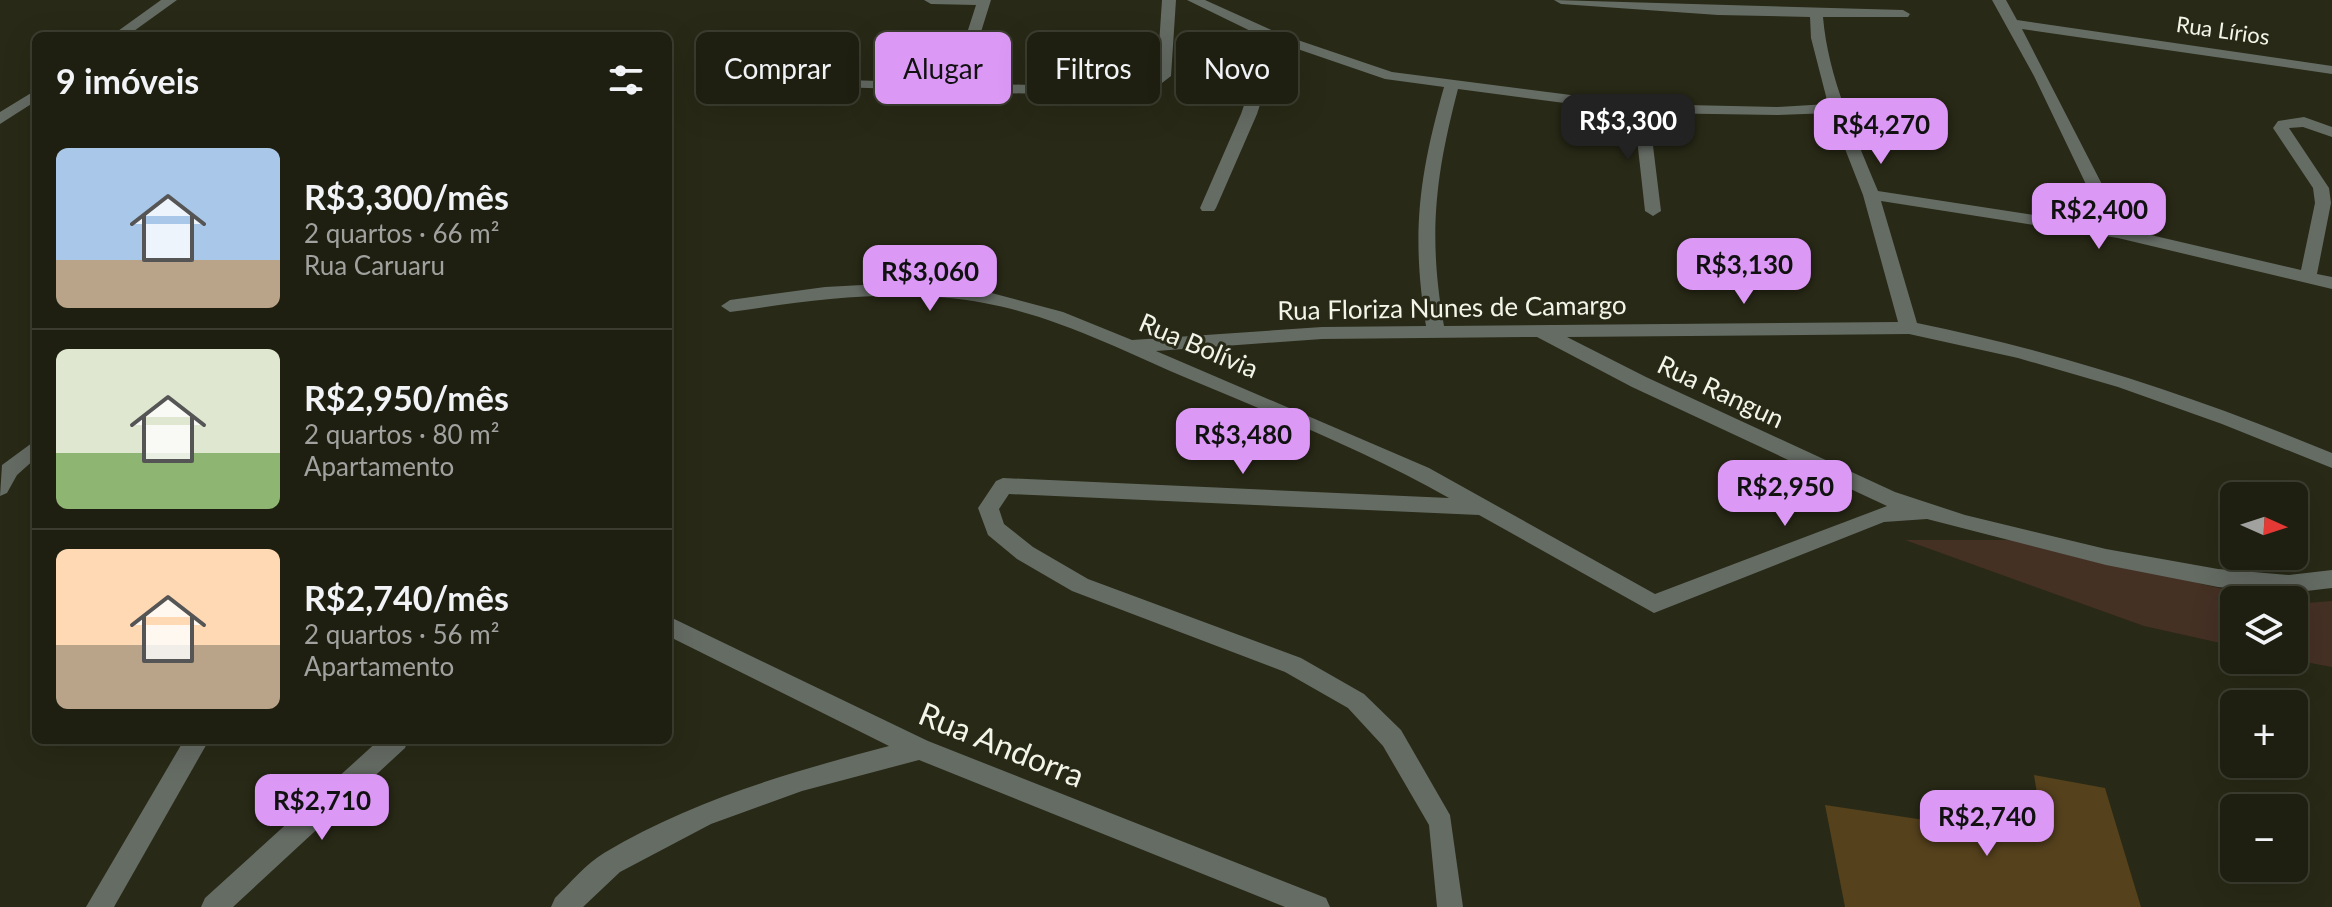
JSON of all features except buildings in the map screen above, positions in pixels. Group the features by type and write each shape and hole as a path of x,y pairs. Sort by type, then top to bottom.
{"street":[{"path":"124,32 170,0"},
{"path":"931,0 984,1 974,32"},
{"path":"1011,90 1144,90 1164,76 1169,0"},
{"path":"1194,0 1264,32"},
{"path":"1561,0 1903,14"},
{"path":"1999,0 2041,76 2118,233"},
{"path":"1816,12 1818,38 1837,108 1871,195 1909,328"},
{"name":"Rua Lírios","path":"2011,23 2332,70"},
{"path":"1298,45 1390,76 1452,86 1641,108 1777,111 1837,108"},
{"path":"1436,330 1425,257 1425,220 1440,130 1452,86"},
{"path":"0,119 32,97"},
{"path":"1208,208 1252,104"},
{"path":"1641,108 1653,211"},
{"path":"2308,277 2326,189 2281,128 2283,124 2304,122 2332,132"},
{"path":"1871,195 2118,233 2332,283"},
{"name":"Rua Bolívia","path":"730,306 825,293 900,289 984,297 1057,316 1365,446 1482,507 1654,604 1882,514 1929,511"},
{"name":"Rua Floriza Nunes de Camargo","path":"1128,346 1322,333 1436,330 1909,328 2001,345 2094,372 2199,408 2332,461"},
{"name":"Rua Rangun","path":"1539,330 1639,382 1874,492 1929,511"},
{"path":"0,488 9,470 32,450"},
{"path":"1450,907 1452,901 1441,823 1392,738 1356,701 1293,665 1080,585 1025,553 995,529 988,508 1003,486 1482,507"},
{"path":"1929,511 2106,557 2218,578 2289,584 2332,579"},
{"name":"Rua Andorra","path":"673,631 919,749 1317,907"},
{"path":"99,907 195,744"},
{"path":"214,907 392,744"},
{"path":"564,907 611,863 703,815 802,780 919,749"}],"shaded area":[{"path":"1905,540 2017,540 2220,588 2220,643 2144,626"},
{"path":"2332,601 2332,667 2308,663 2308,603"}]}
